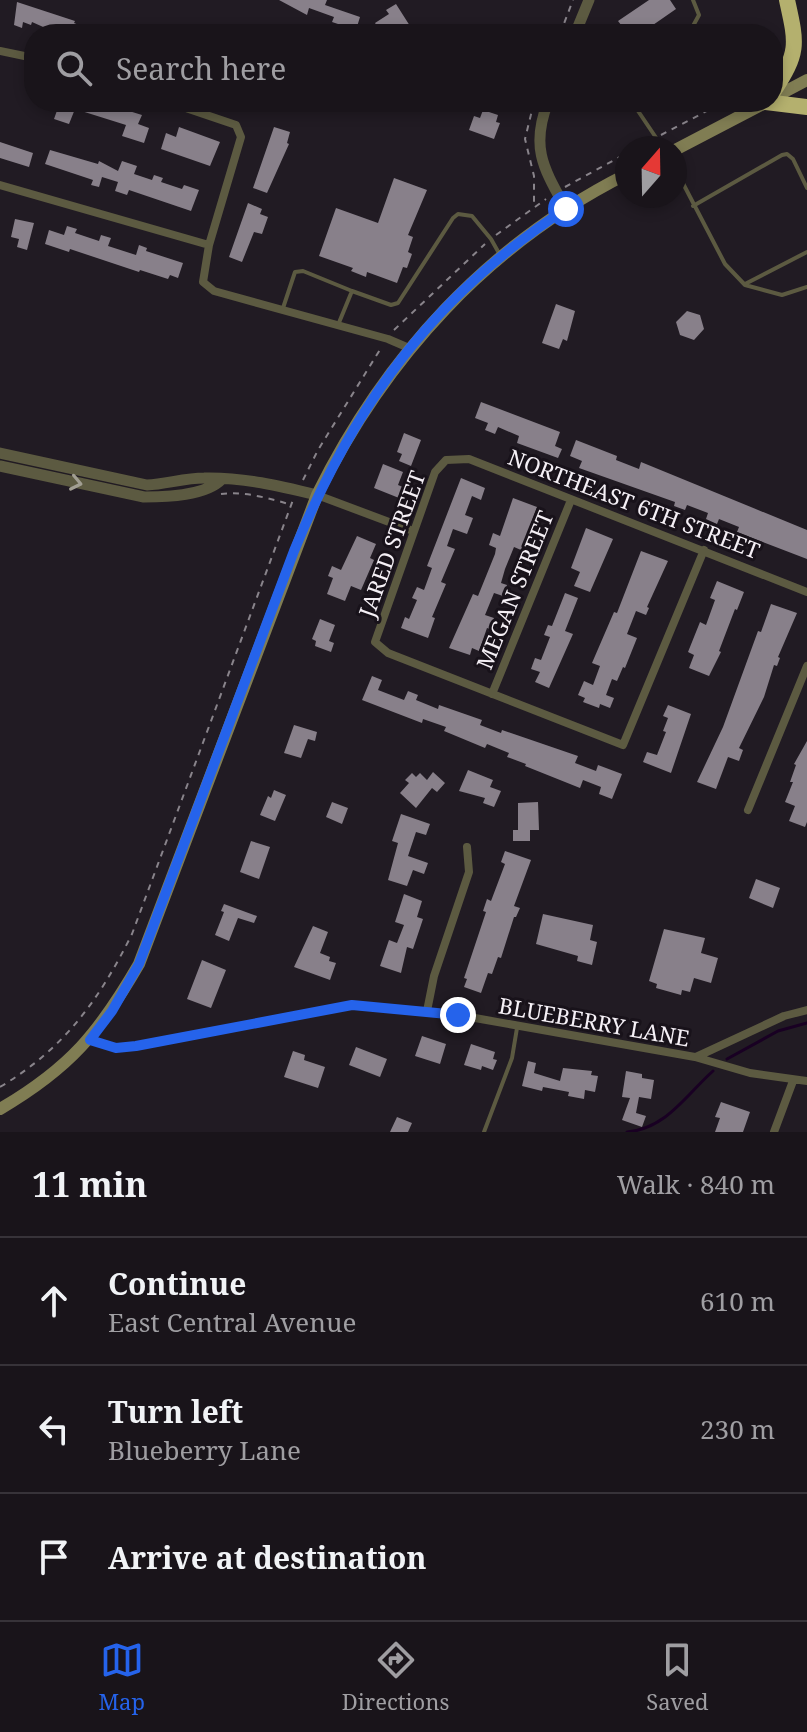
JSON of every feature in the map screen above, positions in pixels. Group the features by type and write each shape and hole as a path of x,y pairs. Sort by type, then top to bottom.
{"highway":[{"path":"787,0 796,38 807,52"},
{"path":"783,82 796,38"},
{"path":"783,104 807,107"}],"main road":[{"path":"783,90 807,80"},
{"path":"687,144 747,112"},
{"path":"0,1109 66,1063 90,1040 112,1011 139,964 317,495 346,439 381,385 436,316 500,255 566,209 615,181"}],"street":[{"path":"579,24 589,0"},
{"path":"0,51 24,56"},
{"path":"198,112 236,125 241,137 209,245 203,282 214,291 409,348"},
{"path":"546,112 538,144 545,168 566,209"},
{"path":"0,185 209,245"},
{"path":"0,453 147,485 202,477 250,480 317,495 413,531"},
{"name":"NORTHEAST 6TH STREET","path":"446,460 469,459 807,592"},
{"name":"JARED STREET","path":"446,460 435,472 375,642 388,653 492,694"},
{"path":"0,466 144,497 163,497 214,488 222,479"},
{"name":"MEGAN STREET","path":"492,694 571,500"},
{"path":"492,694 623,745 704,550"},
{"path":"748,810 807,666"},
{"path":"427,1011 434,976 469,872 467,847"},
{"name":"BLUEBERRY LANE","path":"90,1040 116,1048 136,1046 352,1005 427,1011 695,1057 750,1073 807,1081"},
{"path":"695,1057 784,1016 807,1010"},
{"path":"774,1132 793,1081"}],"lane":[{"path":"693,0 699,15 693,24"},
{"path":"638,112 654,136"},
{"path":"693,206 782,155 793,159 807,188"},
{"path":"687,193 725,264 745,285 782,295 807,287"},
{"path":"282,310 295,272 303,271 391,305 398,303 458,214 472,216 500,255"},
{"path":"745,285 807,252"},
{"path":"338,325 352,291"},
{"path":"484,1132 512,1058 517,1028"}],"path":[{"path":"564,24 573,0"},
{"path":"659,136 705,112"}],"building":[{"path":"279,0 327,0 325,5 360,17 358,24 338,24 332,22 334,17 309,8 307,15"},
{"path":"649,0 670,0 676,9 654,24 620,24 618,21"},
{"path":"17,2 76,24 23,22 22,28 14,25"},
{"path":"396,4 409,24 376,24 389,14 386,10"},
{"path":"56,112 74,112 69,124 54,119"},
{"path":"85,112 132,112 142,115 138,124 149,128 144,143 122,136 126,125"},
{"path":"482,112 498,115 496,122 500,123 494,139 469,130 474,116 480,118"},
{"path":"179,127 220,142 210,166 161,149 166,133 176,137"},
{"path":"274,127 290,132 289,144 267,193 253,188"},
{"path":"0,142 33,153 29,167 0,158"},
{"path":"50,150 98,164 99,161 118,171 122,161 137,166 134,174 152,180 154,175 163,178 161,182 182,189 184,185 199,190 191,211 129,190 127,195 115,191 118,182 102,177 99,187 91,185 93,180 45,164"},
{"path":"394,178 427,190 408,235 413,237 408,252 412,254 397,283 367,272 366,277 351,271 353,268 319,256 336,208 378,223"},
{"path":"248,203 262,209 260,214 268,217 262,234 254,232 242,262 229,257"},
{"path":"15,219 34,223 27,250 17,247 19,239 11,237"},
{"path":"67,226 77,229 75,233 99,241 101,235 111,238 108,246 136,255 139,245 147,248 146,251 183,263 178,278 170,275 168,279 139,272 45,244 49,230 64,235"},
{"path":"556,304 575,311 567,341 563,339 559,349 542,343"},
{"path":"687,311 700,315 704,329 694,340 680,335 676,322"},
{"path":"481,402 560,432 555,446 562,449 558,458 517,443 519,436 498,427 495,434 485,430 488,423 475,418"},
{"path":"404,433 421,440 411,466 399,461 402,454 397,452"},
{"path":"576,440 617,456 616,460 639,469 641,462 807,530 807,559 737,532 739,527 719,519 717,524 706,519 708,513 687,505 685,510 674,506 675,502 579,468 582,461 570,456"},
{"path":"383,464 403,472 398,485 403,487 399,498 374,488"},
{"path":"461,478 485,488 481,500 472,496 465,515 473,518 467,534 453,529 447,546 455,549 441,582 446,584 432,617 435,618 428,638 401,628 405,617 409,619 417,600 412,598 417,587 424,590 432,568 427,566"},
{"path":"513,498 537,507 521,550 514,547 505,569 501,583 507,585 503,596 494,593 485,615 494,618 490,629 487,628 479,651 472,648 470,655 449,648 473,594 478,596 495,554 496,548 489,545 493,533 500,536"},
{"path":"586,528 613,539 590,592 574,586 580,572 571,568"},
{"path":"357,536 376,544 370,558 374,560 361,590 351,586 345,601 327,594 333,578 328,576 332,566 341,570"},
{"path":"641,551 668,561 646,615 636,611 627,634 637,638 625,668 617,681 612,679 606,695 614,698 610,708 600,704 599,708 583,702 585,698 578,695 584,681 593,685 600,666 592,663 614,612 617,613"},
{"path":"717,581 744,592 709,676 689,668 694,655 688,652 700,622 706,625 715,600 710,598"},
{"path":"565,593 578,598 565,631 573,634 549,688 535,682 540,672 531,669 535,658 541,660 550,637 544,635 548,625 552,626"},
{"path":"771,604 797,613 764,697 739,748 743,750 739,761 728,757 716,789 697,782 723,727"},
{"path":"320,619 335,625 329,641 334,643 331,652 315,646 316,641 312,639"},
{"path":"372,676 382,680 378,690 404,700 408,691 418,695 416,700 438,709 439,705 482,720 480,725 501,733 502,730 578,756 575,763 596,771 598,765 622,774 612,799 599,794 601,787 583,780 580,788 525,766 507,757 509,753 487,744 485,748 444,731 446,727 423,719 422,723 362,700"},
{"path":"668,705 691,714 671,773 643,762 647,752 657,755 666,732 663,731 668,718 663,716"},
{"path":"294,725 317,732 315,741 308,739 301,758 284,753"},
{"path":"807,741 805,827 789,821 795,806 785,802 793,782 790,782 794,764"},
{"path":"468,770 493,780 490,787 501,791 494,807 483,803 485,798 459,791"},
{"path":"433,772 445,783 437,792 432,788 416,808 400,793 409,783 405,780 412,773 416,777 420,773 427,780"},
{"path":"274,790 286,795 275,821 260,815"},
{"path":"332,802 348,808 342,824 326,817"},
{"path":"538,802 539,830 530,830 530,841 513,841 513,830 518,830 518,803"},
{"path":"401,814 430,824 426,835 416,832 408,856 428,863 424,874 413,870 407,886 388,880 398,843 392,841"},
{"path":"251,841 270,847 259,879 240,872"},
{"path":"505,851 531,860 514,906 520,908 514,917 501,958 498,957 492,974 488,973 481,993 464,987 467,979 464,978 486,912 483,911 487,899 491,901 505,864 501,862"},
{"path":"756,879 780,888 773,908 749,898"},
{"path":"404,894 422,901 417,917 423,919 413,949 407,947 401,973 380,966 389,940 397,943 404,925 395,922"},
{"path":"224,904 257,916 254,923 238,918 229,941 215,935"},
{"path":"543,914 593,925 590,940 597,942 592,965 577,961 578,956 536,944"},
{"path":"313,926 328,932 320,953 336,963 330,980 294,967"},
{"path":"664,929 705,938 701,953 718,958 711,983 694,978 690,992 682,990 681,995 656,988 657,984 649,981"},
{"path":"202,960 226,970 211,1008 187,999"},
{"path":"422,1036 446,1044 440,1064 415,1056"},
{"path":"471,1044 495,1052 493,1059 497,1060 493,1070 464,1065"},
{"path":"356,1047 387,1059 380,1077 349,1065"},
{"path":"293,1051 305,1055 304,1060 325,1067 318,1088 284,1077"},
{"path":"528,1061 536,1063 534,1073 560,1081 563,1068 592,1071 591,1075 598,1076 595,1092 585,1090 584,1099 568,1096 569,1092 543,1087 542,1091 522,1086"},
{"path":"626,1071 654,1080 651,1099 639,1097 636,1113 646,1116 642,1127 622,1120 630,1098 622,1097"},
{"path":"721,1102 750,1112 743,1132 715,1132 720,1118 715,1117"},
{"path":"397,1117 412,1123 408,1132 390,1132"}],"waterway":[{"path":"727,1059 778,1031 807,1023"},
{"path":"627,1132 641,1130 664,1118 713,1071"}],"route":[{"path":"458,1015 352,1005 136,1046 116,1048 90,1040 112,1011 139,964 294,551 317,495 346,439 381,385 436,316 500,255 566,209"}]}
